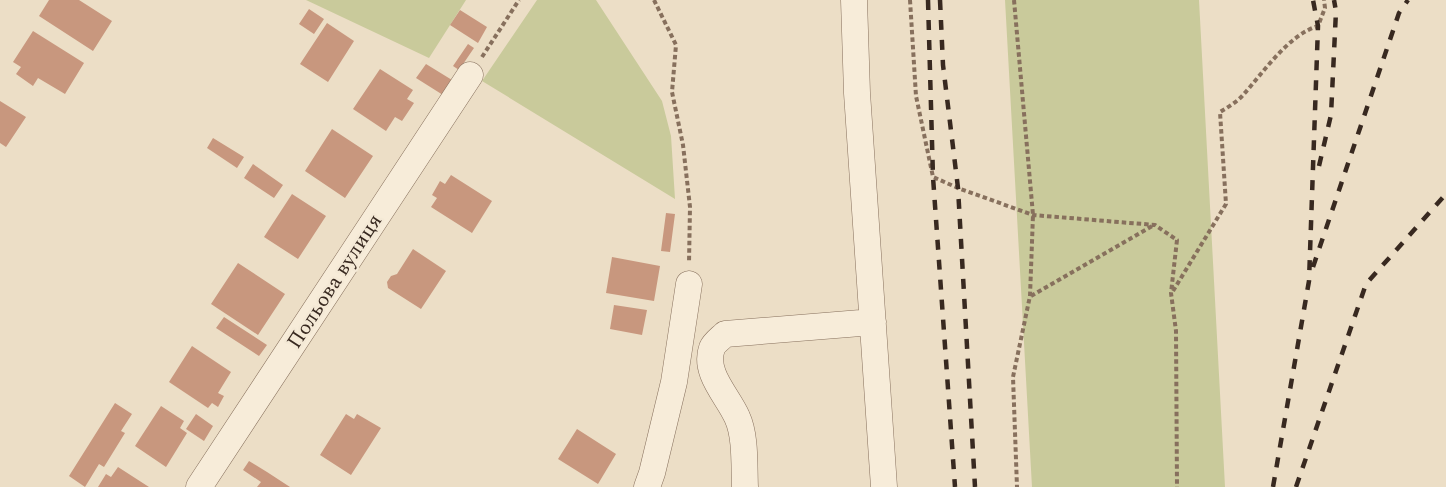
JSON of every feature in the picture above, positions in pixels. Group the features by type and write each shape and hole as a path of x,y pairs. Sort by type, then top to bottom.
{"street":[{"path":"854,0 857,93 884,487"},
{"name":"Польова вулиця","path":"198,487 470,75"},
{"path":"647,487 674,382 689,284"},
{"path":"745,487 742,438 738,417 724,397 710,364 712,346 725,334 873,322"}],"path":[{"path":"470,75 519,0"},
{"path":"654,0 676,45 672,92 683,145 690,207 689,284"},
{"path":"910,0 916,96 933,177 1033,215 1155,225 1177,240 1171,293 1176,331 1177,487"},
{"path":"1014,0 1033,215 1030,296 1012,377 1017,487"},
{"path":"1171,293 1226,204 1220,112 1241,97 1269,63 1308,29 1318,26 1325,8 1324,0"},
{"path":"1030,296 1155,225"}],"green space":[{"path":"306,0 466,0 429,58"},
{"path":"537,0 596,0 662,101 671,136 675,199 482,81"},
{"path":"1005,0 1199,0 1225,487 1032,487"}],"building":[{"path":"49,0 79,0 112,21 93,51 39,16"},
{"path":"309,9 324,19 314,34 299,24"},
{"path":"460,10 487,27 478,43 450,25"},
{"path":"327,23 354,41 328,82 300,64"},
{"path":"33,31 84,63 65,94 38,78 33,86 16,74 21,67 13,62"},
{"path":"468,44 474,48 459,70 453,66"},
{"path":"426,64 452,80 443,95 416,78"},
{"path":"380,69 413,90 407,99 414,103 402,121 395,117 386,131 353,109"},
{"path":"0,101 26,117 6,147 0,143"},
{"path":"332,129 373,156 345,198 305,171"},
{"path":"213,138 244,157 237,168 207,148"},
{"path":"253,164 283,185 274,198 244,178"},
{"path":"451,175 492,201 472,233 431,207 437,198 432,195 440,181 445,184"},
{"path":"292,194 326,216 298,259 264,237"},
{"path":"666,213 675,214 670,252 661,251"},
{"path":"413,249 446,271 421,309 388,288 387,282 391,276 397,274"},
{"path":"612,257 660,266 654,301 606,293"},
{"path":"238,263 285,294 258,335 211,304"},
{"path":"614,305 647,310 642,335 610,329"},
{"path":"224,317 267,345 259,356 216,328"},
{"path":"192,346 231,372 218,393 224,396 218,407 212,403 208,408 169,382"},
{"path":"115,403 132,414 121,431 125,433 104,467 99,464 85,487 69,476"},
{"path":"161,406 184,421 180,428 187,433 166,467 135,446"},
{"path":"196,414 213,426 204,441 186,429"},
{"path":"346,414 354,419 357,414 381,428 351,475 320,455"},
{"path":"577,429 616,454 598,484 558,459"},
{"path":"249,461 290,487 257,487 261,482 243,470"},
{"path":"118,467 149,487 98,487 106,474 111,477"}],"railway":[{"path":"928,0 933,177 955,487"},
{"path":"940,0 943,65 958,188 975,487"},
{"path":"1273,487 1309,281 1318,26 1313,0"},
{"path":"1319,166 1331,115 1336,11 1334,0"},
{"path":"1313,267 1399,13 1408,0"},
{"path":"1296,487 1366,284 1446,194"}]}
